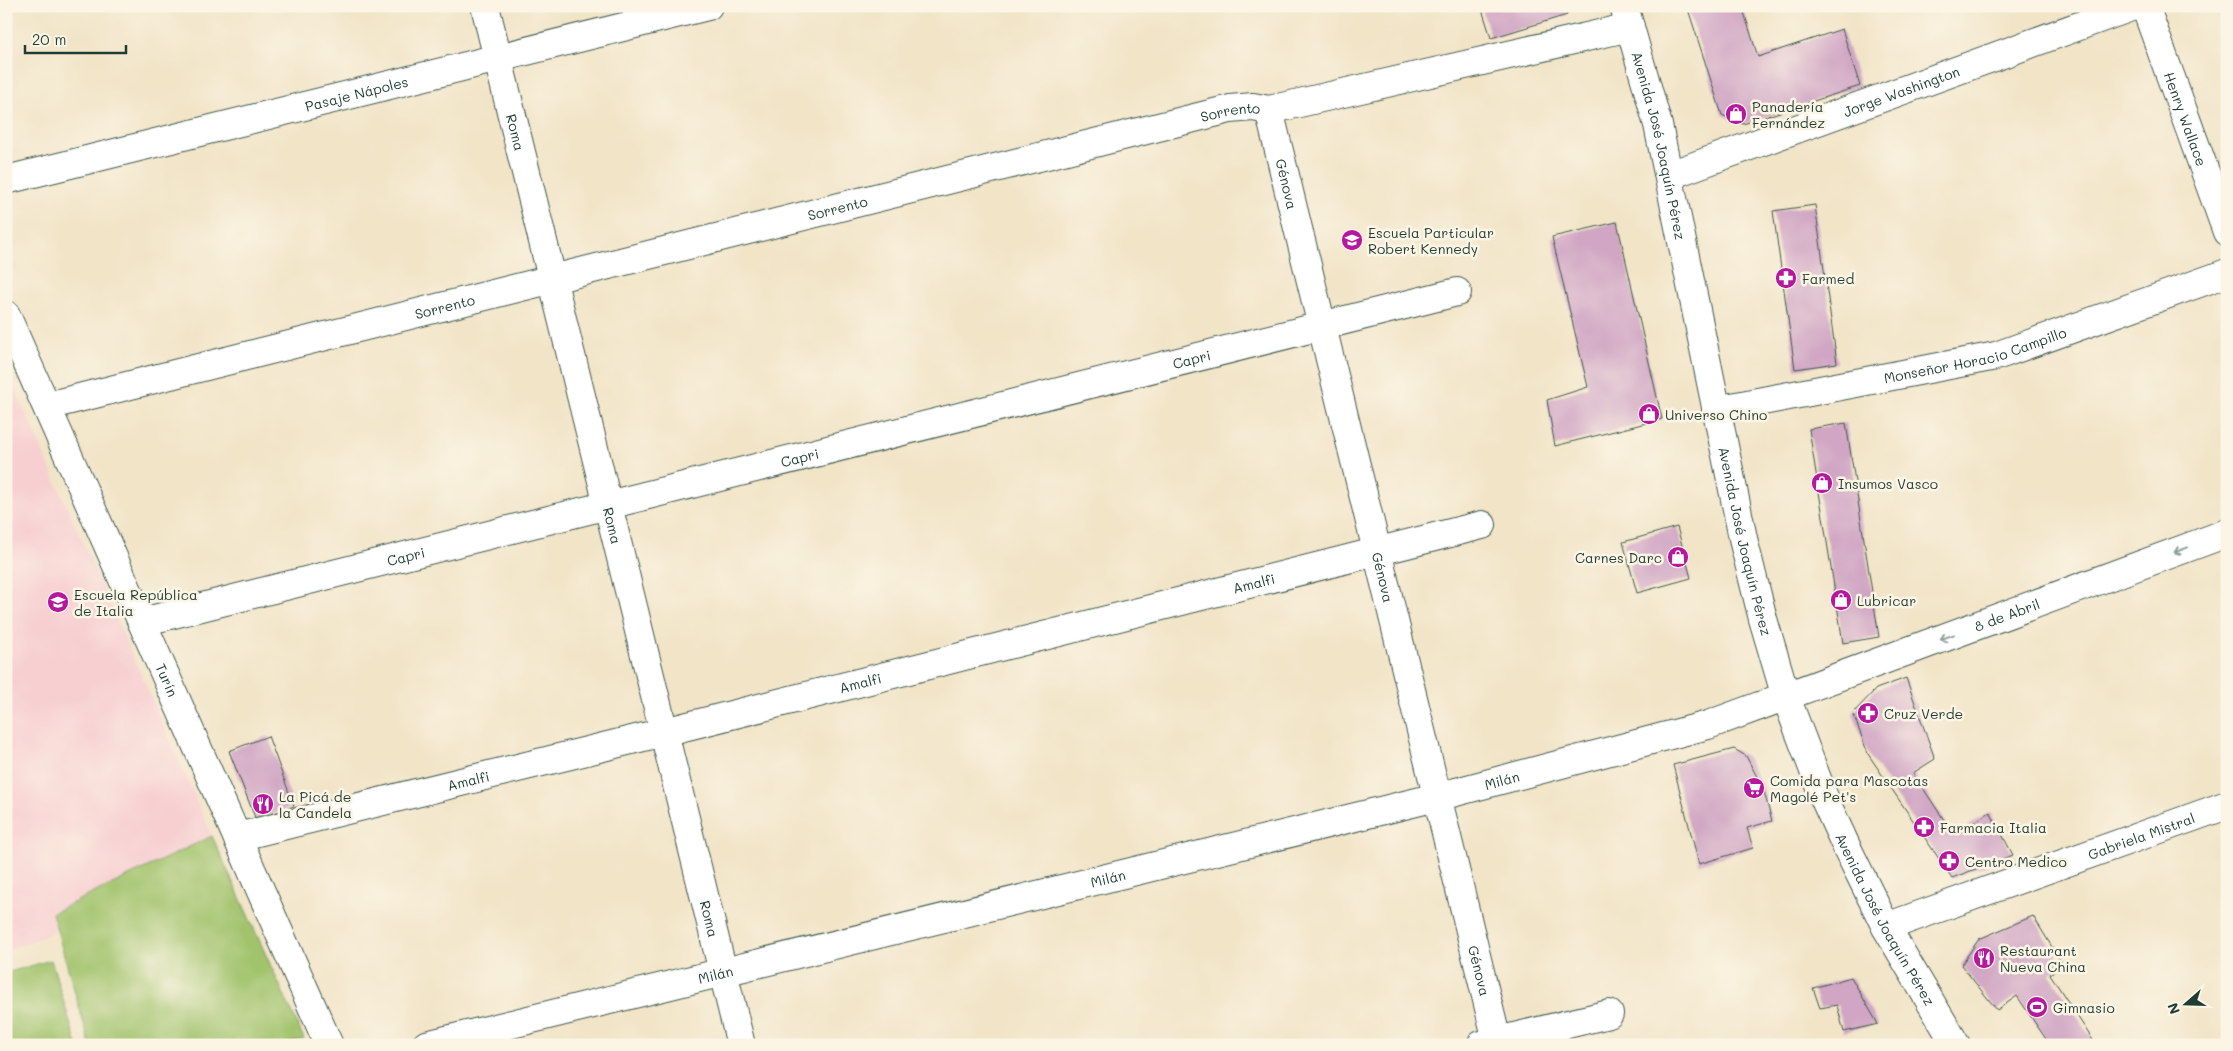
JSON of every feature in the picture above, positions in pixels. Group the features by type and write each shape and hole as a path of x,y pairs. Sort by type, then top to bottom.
{"street":[{"name":"Roma","path":"484,6 741,1045"},
{"name":"Pasaje Nápoles","path":"6,180 708,6"},
{"name":"Jorge Washington","path":"1670,175 2134,6"},
{"name":"Henry Wallace","path":"2145,6 2227,232"},
{"name":"Avenida José Joaquín Pérez","path":"1627,17 1658,125 1670,175 1716,410 1756,593 1786,696 1846,846 1886,927 1956,1045"},
{"name":"Sorrento","path":"47,406 1230,109 1253,106 1269,110 1627,17"},
{"name":"Génova","path":"1269,110 1437,796 1492,1043"},
{"name":"Monseñor Horacio Campillo","path":"1716,410 1996,356 2227,273"},
{"name":"Capri","path":"142,622 1457,292"},
{"name":"Turín","path":"6,316 329,1045"},
{"name":"Amalfi","path":"237,836 664,732 1482,525"},
{"name":"8 de Abril","path":"1786,696 2227,533"},
{"name":"Milán","path":"426,1045 1437,796 1708,725 1786,696"},
{"name":"Gabriela Mistral","path":"1886,927 2227,805"},
{"path":"1492,1043 1609,1014"}],"shaded area":[{"name":"Escuela República de Italia","path":"6,368 212,836 52,913 55,932 6,951"}],"green space":[{"path":"212,836 304,1039 281,1045 90,1045 52,913"},
{"path":"51,960 77,1045 9,1045 6,1037 6,973"}],"building":[{"path":"1481,6 1565,6 1567,15 1491,38"},
{"path":"1687,6 1749,6 1743,9 1758,57 1842,29 1860,86 1743,124 1722,115"},
{"path":"1815,205 1837,363 1795,369 1773,211"},
{"path":"1617,222 1662,419 1555,446 1547,400 1588,387 1552,237"},
{"path":"1846,423 1879,637 1843,643 1809,429"},
{"path":"1677,527 1691,578 1637,593 1623,542"},
{"path":"1906,678 1935,759 1913,773 1954,835 1990,812 2013,855 1952,878 1868,754 1853,713 1876,689"},
{"path":"268,736 294,806 256,820 229,751"},
{"path":"1734,749 1746,756 1763,788 1772,821 1747,828 1753,848 1699,864 1673,765"},
{"path":"2033,916 2063,965 2050,974 2096,1045 2050,1045 2017,996 1997,1010 1961,965 1979,939"},
{"path":"1851,977 1878,1024 1844,1032 1837,1005 1820,1008 1813,988"}],"place":[{"name":"Panadería Fernández","path":"1736,114"},
{"name":"Escuela Particular Robert Kennedy","path":"1352,240"},
{"name":"Farmed","path":"1786,278"},
{"name":"Universo Chino","path":"1649,414"},
{"name":"Insumos Vasco","path":"1822,483"},
{"name":"Carnes Darc","path":"1678,557"},
{"name":"Lubricar","path":"1841,600"},
{"name":"Escuela República de Italia","path":"58,602"},
{"name":"Cruz Verde","path":"1868,713"},
{"name":"Comida para Mascotas Magolé Pet's","path":"1754,788"},
{"name":"La Picá de la Candela","path":"263,804"},
{"name":"Farmacia Italia","path":"1924,827"},
{"name":"Centro Medico","path":"1949,861"},
{"name":"Restaurant Nueva China","path":"1984,958"},
{"name":"Gimnasio","path":"2037,1007"}]}
